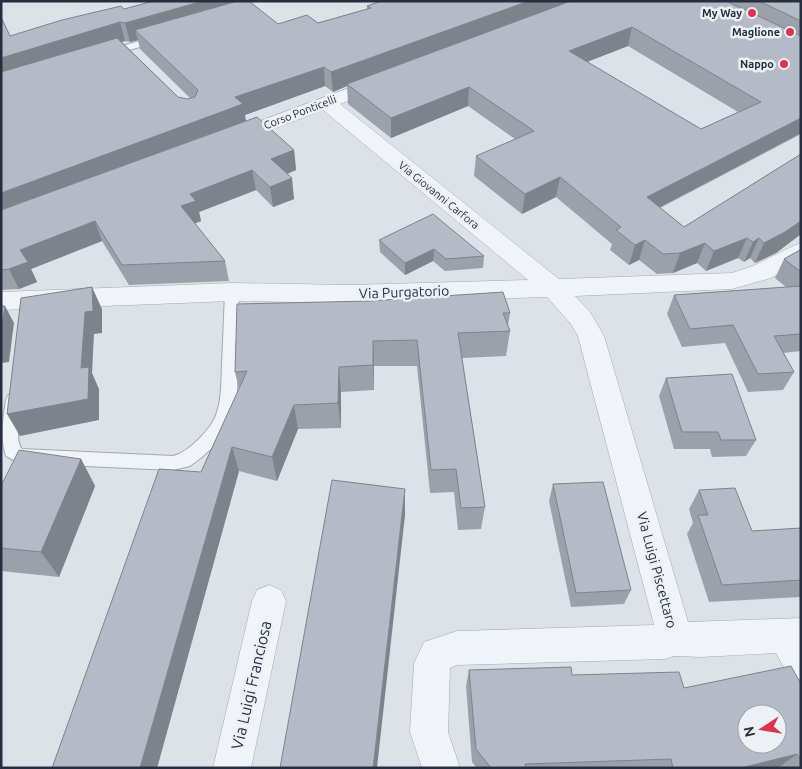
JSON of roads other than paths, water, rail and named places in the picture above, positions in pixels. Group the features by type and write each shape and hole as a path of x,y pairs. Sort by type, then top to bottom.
{"street":[{"path":"105,54 126,48 141,62"},
{"name":"Corso Ponticelli","path":"215,141 404,73"},
{"name":"Via Giovanni Carfora","path":"326,102 552,287"},
{"name":"Via Purgatorio","path":"1,302 24,310 232,292 350,294 685,284 732,280 762,272 801,251"},
{"name":"Via Luigi Piscettaro","path":"437,766 428,732 432,663 437,654 457,648 664,642 674,639 674,632 591,336 582,318 552,287"},
{"name":"Via Luigi Franciosa","path":"232,768 270,601"},
{"path":"674,639 796,644"}],"lane":[{"path":"126,48 172,34"},
{"path":"16,384 9,440 15,455 173,463 184,461 208,441 224,418 228,397 232,292"}],"place":[{"name":"My Way","path":"752,13"},
{"name":"Maglione","path":"790,32"},
{"name":"Nappo","path":"784,64"}]}
